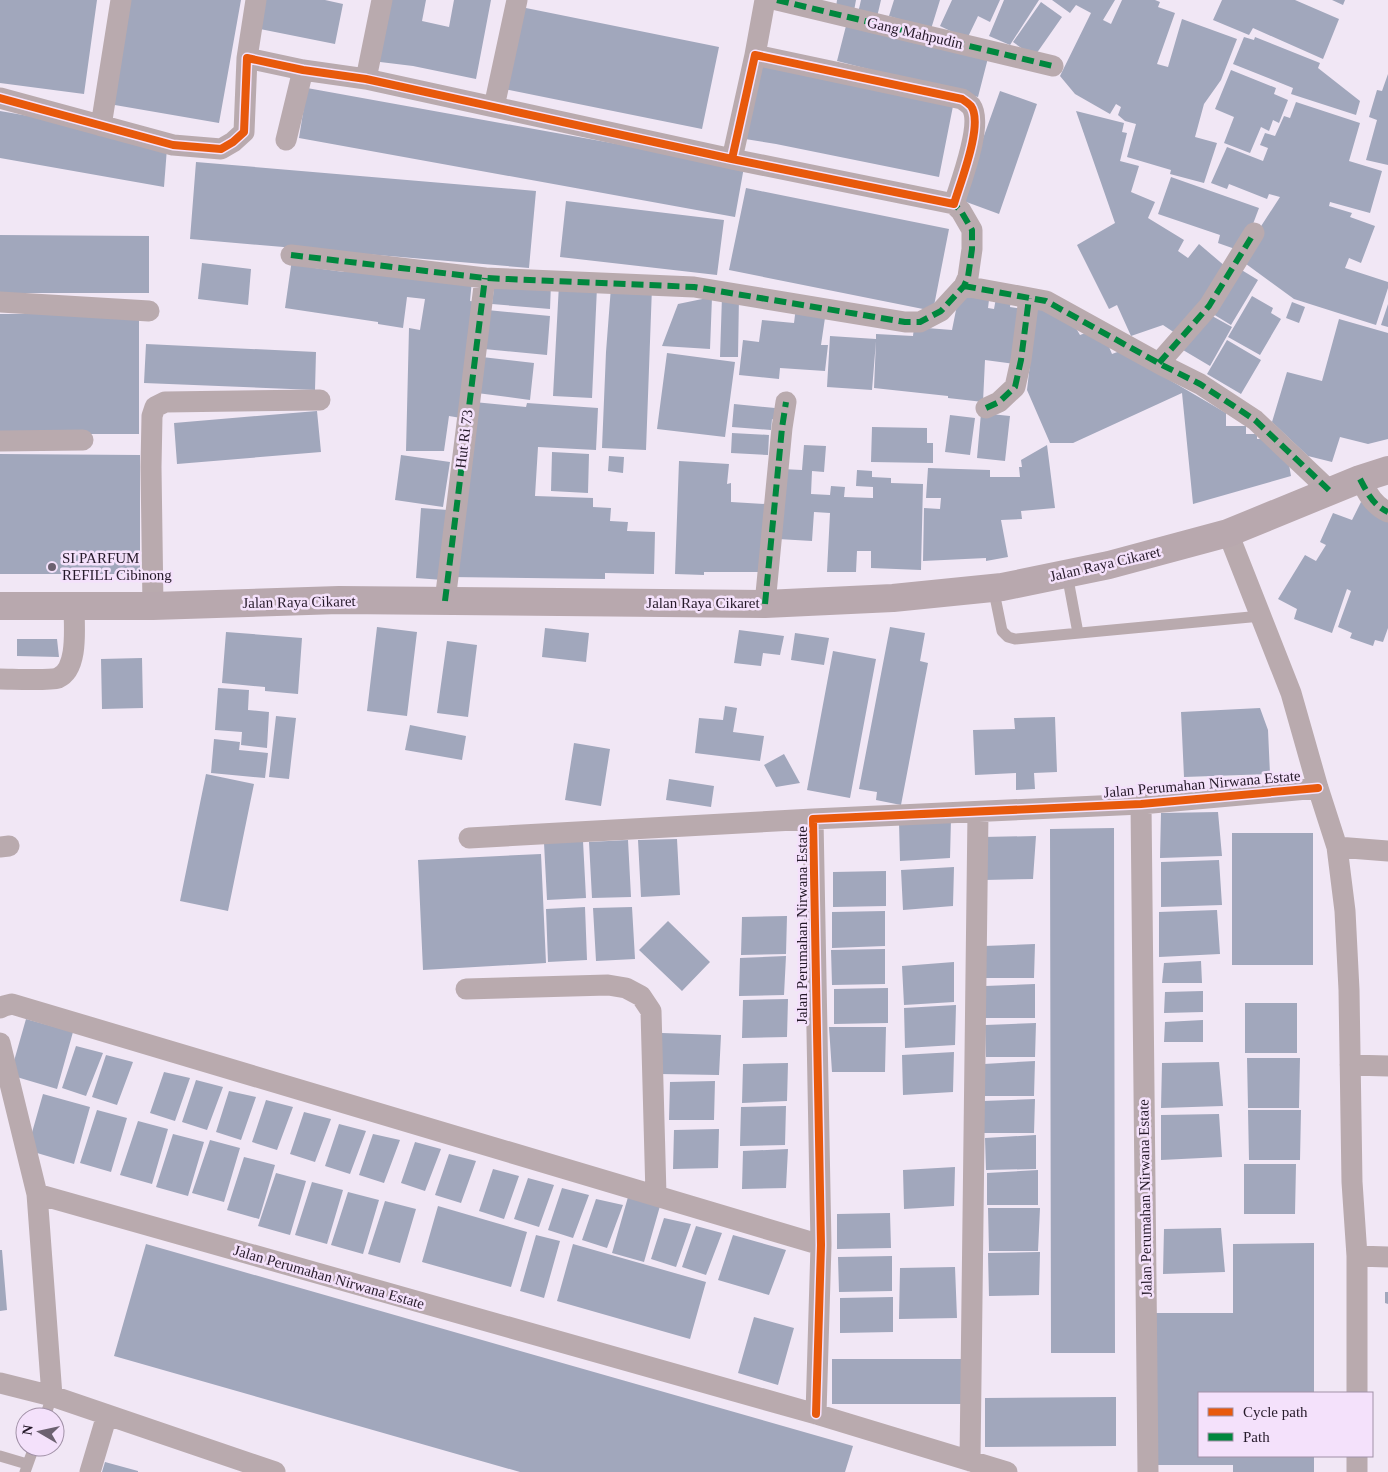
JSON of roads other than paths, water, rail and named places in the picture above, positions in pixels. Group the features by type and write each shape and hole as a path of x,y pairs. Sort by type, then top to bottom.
{"main road":[{"name":"Jalan Raya Cikaret","path":"0,606 153,606 339,600 765,604 893,598 993,587 1109,565 1228,533 1388,470"}],"street":[{"path":"101,126 121,0"},
{"path":"0,98 174,145 221,149 233,142 244,132 247,58 256,0"},
{"path":"366,79 382,0"},
{"path":"494,107 517,0"},
{"path":"732,159 765,0"},
{"name":"Gang Mahpudin","path":"777,0 1053,66"},
{"path":"755,55 962,99 972,107 976,122 975,135 954,204"},
{"path":"247,58 303,70 366,79 732,159 954,204 972,230 972,249 968,277 964,286 941,311 920,322 905,322 694,287 485,278 291,255"},
{"path":"286,140 303,70"},
{"path":"1159,363 1209,306 1254,233"},
{"name":"Hut Ri 73","path":"445,601 485,278"},
{"path":"964,286 1046,301 1200,384 1255,420 1331,492"},
{"path":"986,408 999,402 1015,387 1030,298"},
{"path":"0,302 149,311"},
{"path":"153,606 151,468 152,416 155,407 165,402 320,400"},
{"path":"765,604 786,402"},
{"path":"0,441 83,440"},
{"path":"1360,480 1375,504 1388,512"},
{"path":"1228,533 1291,693 1337,847 1345,911 1349,990 1352,1182 1357,1256 1357,1392"},
{"path":"0,679 56,678 65,674 74,653 74,607"},
{"name":"Jalan Perumahan Nirwana Estate","path":"816,1414 820,1245 813,819 1141,804 1318,788"},
{"name":"Jalan Perumahan Nirwana Estate","path":"1141,804 1148,1472"},
{"path":"970,1461 978,812"},
{"path":"469,838 813,819"},
{"path":"1337,847 1388,851"},
{"path":"466,989 608,986 626,988 641,996 651,1011 656,1195"},
{"path":"0,1008 12,1004 820,1245"},
{"path":"0,1043 37,1194 52,1396"},
{"path":"1350,1065 1388,1066"},
{"name":"Jalan Perumahan Nirwana Estate","path":"37,1194 816,1414 1007,1472"},
{"path":"1357,1256 1388,1257"},
{"path":"0,1383 52,1396 275,1472"},
{"path":"90,1472 107,1415"},
{"path":"1357,1457 1357,1472"}],"lane":[{"path":"1067,574 1078,633"},
{"path":"993,587 1002,631 1008,637 1015,639 1261,616"},
{"path":"48,1407 52,1396"},
{"path":"0,1456 26,1468"}],"place":[{"name":"SI PARFUM REFILL Cibinong","path":"52,567"}]}
